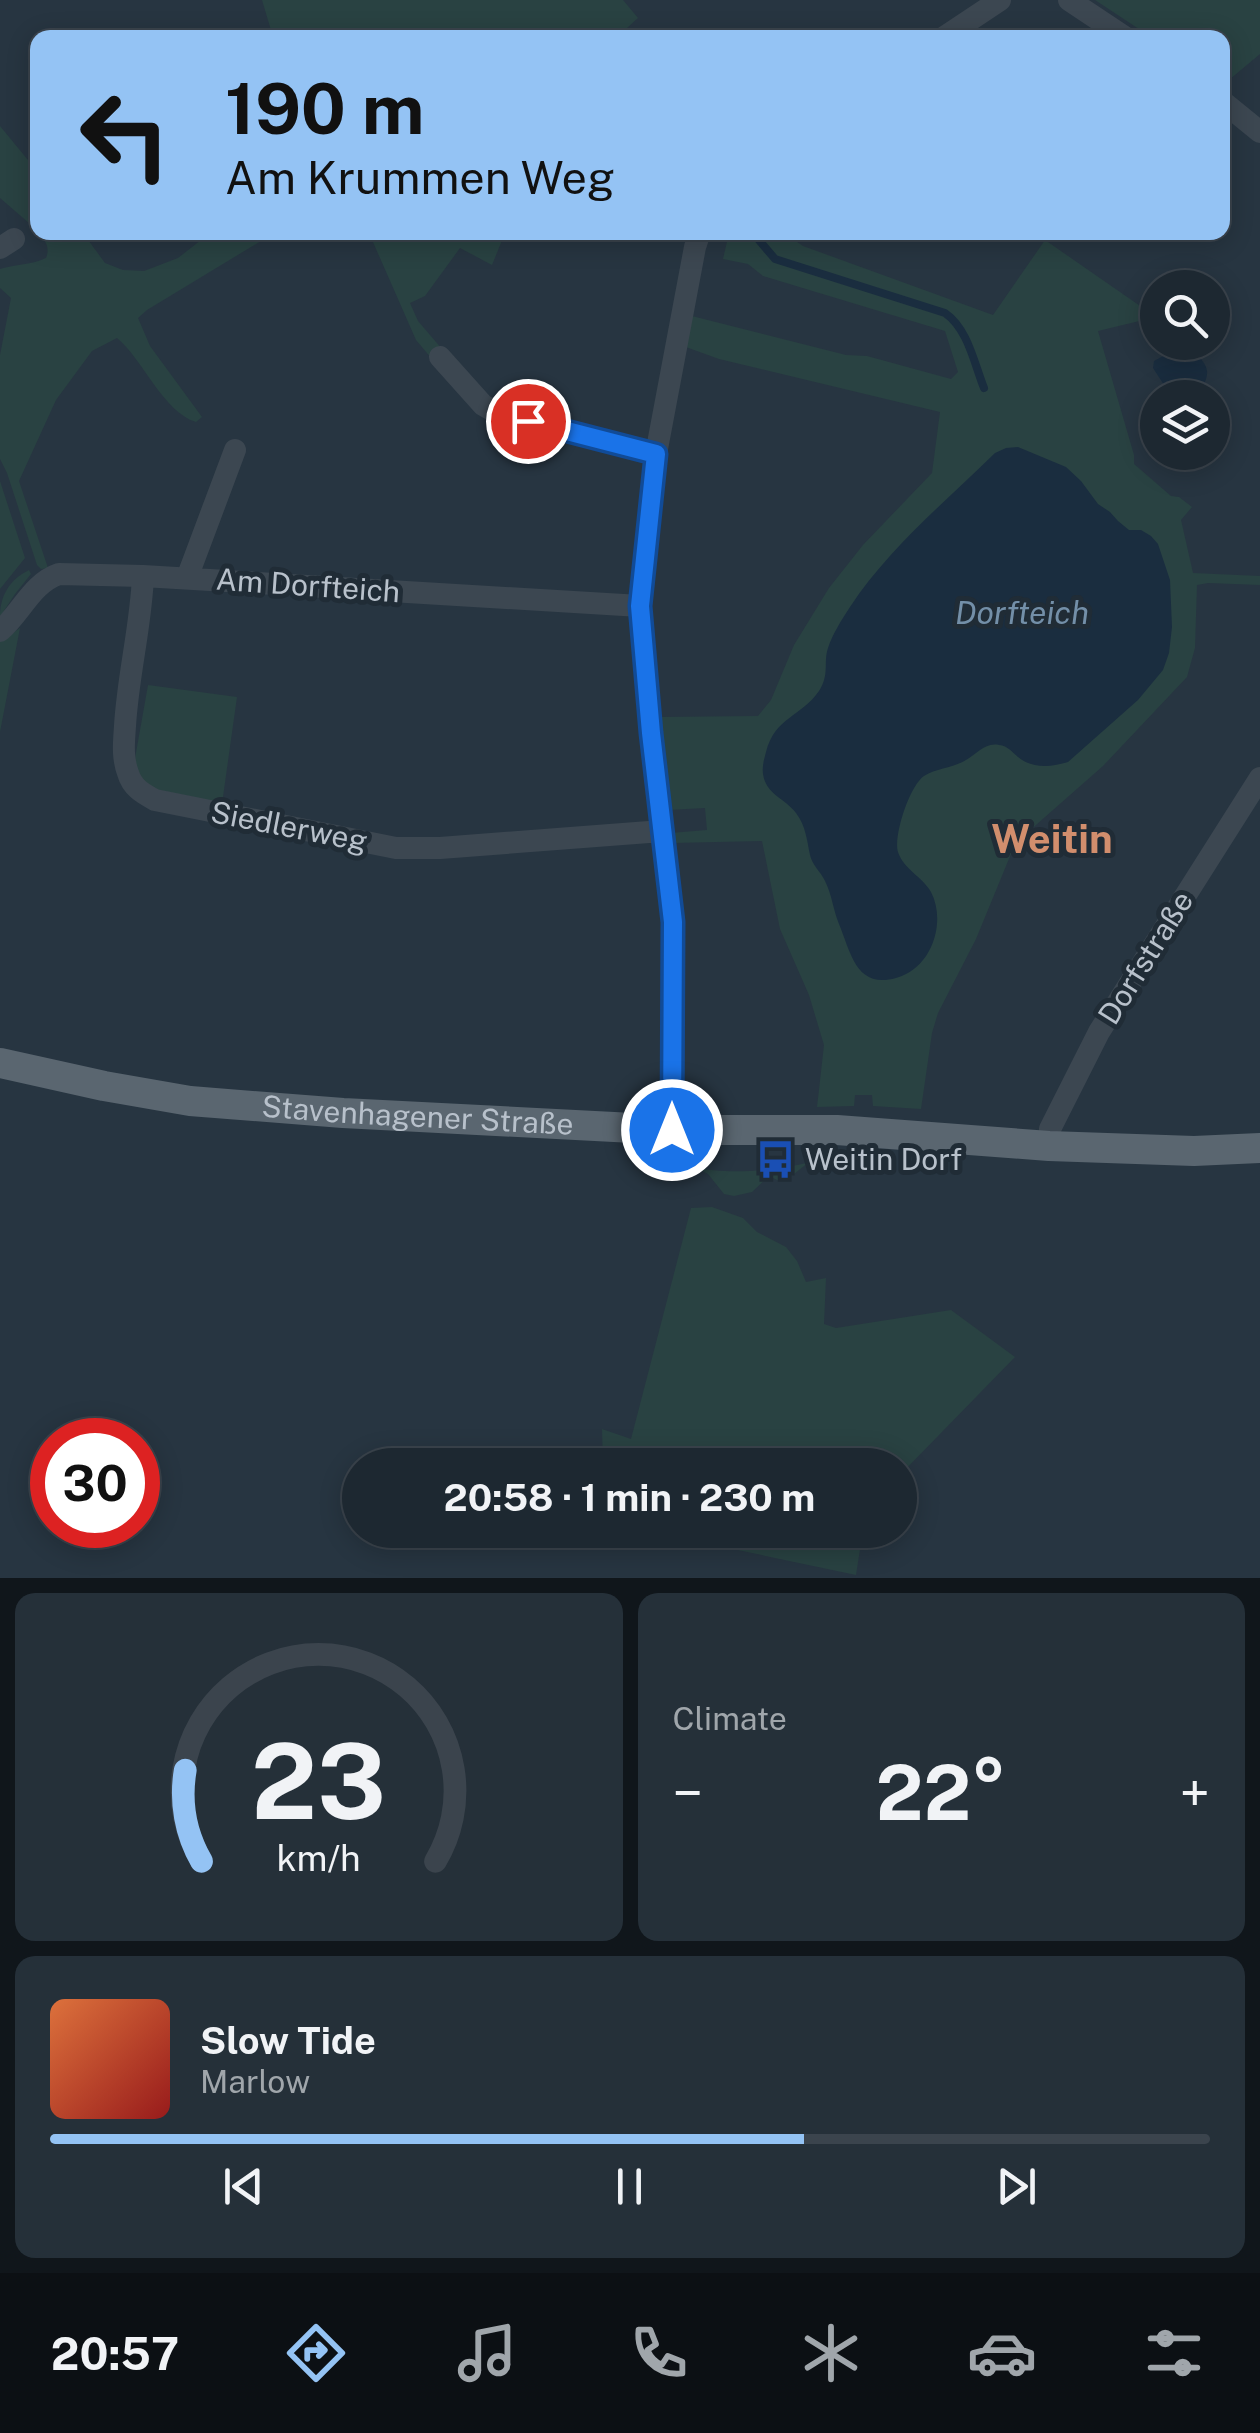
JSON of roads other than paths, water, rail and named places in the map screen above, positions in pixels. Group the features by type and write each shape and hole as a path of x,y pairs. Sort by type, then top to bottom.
{"main road":[{"name":"Stavenhagener Straße","path":"0,1063 190,1101 344,1113 672,1130 838,1130 1048,1146 1194,1151 1260,1148"}],"street":[{"path":"955,30 1000,0"},
{"path":"1070,0 1114,30"},
{"path":"1230,108 1260,132"},
{"path":"672,1130 673,922 640,606 656,454 697,240"},
{"path":"440,357 483,405 496,413 656,454"},
{"path":"187,578 236,450"},
{"name":"Am Dorfteich","path":"0,631 32,594 60,574 187,578 640,606"},
{"name":"Siedlerweg","path":"144,576 123,754 128,776 137,790 154,800 396,848 662,831"},
{"name":"Dorfstraße","path":"1048,1146 1050,1129 1099,1032 1260,778"}],"water":[{"path":"1202,360 1207,376 1206,380 1161,380 1153,368 1154,361"},
{"name":"Dorfteich","path":"1018,447 1066,467 1118,521 1129,530 1141,530 1158,544 1170,580 1169,653 1163,670 1138,700 1068,762 1036,765 994,745 919,781 904,811 897,845 904,864 931,892 936,904 933,943 927,955 908,973 883,980 872,978 852,957 827,886 811,859 799,818 765,781 766,752 782,724 819,691 835,632 882,565 995,453"}],"waterway":[{"path":"759,240 775,259 945,313 965,337 984,388"}],"place":[{"name":"Weitin Dorf","path":"775,1160"}],"district":[{"name":"Weitin","path":"1052,839"}]}
